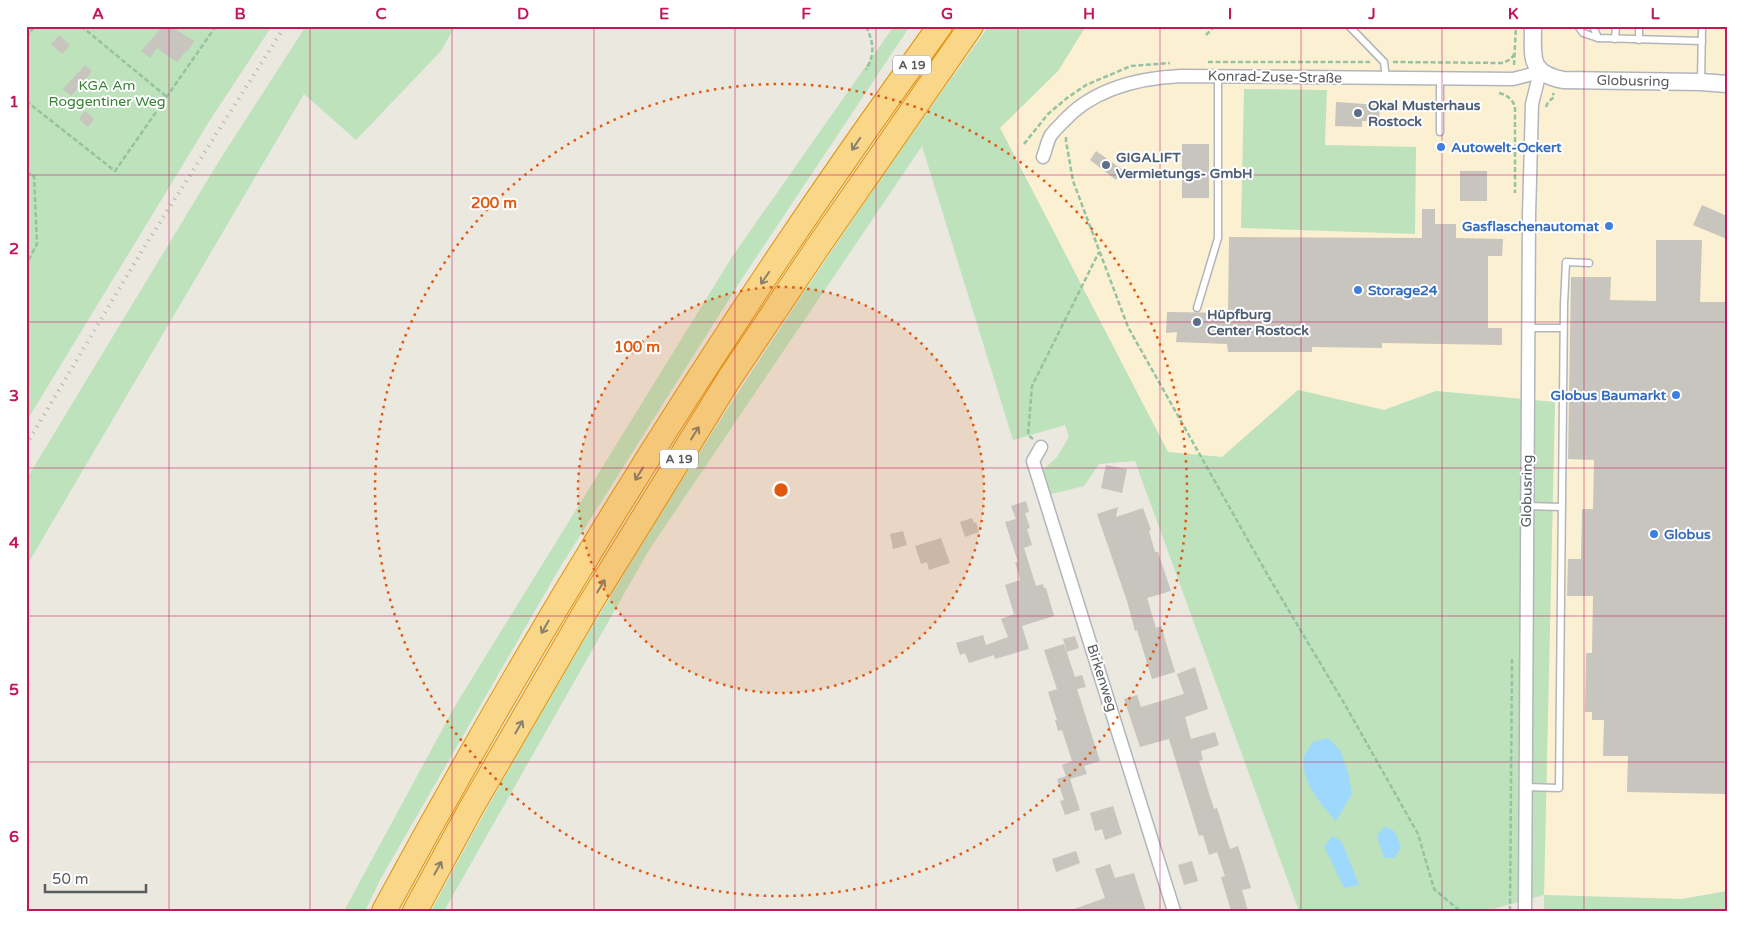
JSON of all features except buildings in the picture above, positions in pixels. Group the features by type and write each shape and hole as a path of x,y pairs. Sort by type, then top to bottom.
{"highway":[{"name":"A 19","path":"384,911 447,795 565,593 707,365 884,103 940,26"},
{"name":"A 19","path":"415,911 470,810 583,615 729,379 816,248 971,26"}],"street":[{"path":"1533,26 1536,63"},
{"name":"Konrad-Zuse-Straße","path":"1043,157 1051,135 1069,115 1085,102 1108,90 1156,77 1513,79 1536,63"},
{"name":"Globusring","path":"1536,63 1546,76 1563,80 1727,84"},
{"name":"Globusring","path":"1525,911 1529,328 1532,104 1536,63"},
{"name":"Birkenweg","path":"1041,447 1033,461 1174,911"}],"lane":[{"path":"1349,26 1384,62 1386,79"},
{"path":"1578,26 1583,33 1598,38 1702,41"},
{"path":"1593,26 1598,38"},
{"path":"1598,38 1599,26"},
{"path":"1615,39 1616,26"},
{"path":"1639,26 1639,40"},
{"path":"1701,82 1702,26"},
{"path":"1197,308 1218,238 1218,77"},
{"path":"1440,79 1440,132"},
{"path":"1526,788 1559,788 1563,328 1566,262 1589,263"},
{"path":"1529,328 1563,328"},
{"path":"1527,506 1561,507"}],"path":[{"path":"26,37 35,26"},
{"path":"80,26 167,97"},
{"path":"26,101 114,171 216,26"},
{"path":"866,26 872,39 873,58 866,70"},
{"path":"1206,35 1215,26"},
{"path":"1516,26 1515,54 1536,63"},
{"path":"1498,92 1512,99"},
{"path":"1067,133 1066,141 1073,181 1128,327 1267,574 1344,703 1418,834 1434,889 1460,911"},
{"path":"26,172 34,176 37,244 26,266"},
{"path":"1041,447 1028,435 1032,386 1099,252"}],"shaded area":[{"path":"1086,26 1727,26 1727,891 1682,899 1544,895 1555,402 1436,391 1384,410 1298,390 1222,457 1168,452 1000,128 1058,71"}],"green space":[{"name":"KGA Am Roggentiner Weg","path":"26,26 272,26 210,120 26,422"},
{"path":"306,26 455,26 441,51 356,140 304,94 26,567 26,480 219,161"},
{"path":"894,26 910,26 743,277 559,569 381,878 365,911 344,911 455,706 732,257"},
{"path":"989,26 1086,26 1058,71 1000,128 1168,452 1222,457 1298,390 1384,410 1436,391 1555,402 1544,895 1486,911 1299,911 1135,461 1099,464 1084,486 1051,494 1043,470 1057,457 1069,437 1065,425 1013,440 922,146 649,550 444,911 431,911 559,683 695,459 839,240"},
{"path":"1244,89 1327,90 1325,145 1416,147 1415,234 1241,228"},
{"path":"1727,891 1727,911 1544,911 1544,895 1682,899"}],"water":[{"path":"1328,738 1340,750 1348,772 1352,794 1336,821 1309,785 1304,768 1305,755 1313,742"},
{"path":"1385,826 1395,832 1401,847 1394,858 1384,858 1377,836"},
{"path":"1333,836 1342,842 1359,885 1344,888 1324,846"}],"railway":[{"path":"26,445 143,249 285,26"}],"place":[{"name":"Okal Musterhaus Rostock","path":"1358,113"},
{"name":"Autowelt-Ockert","path":"1441,147"},
{"name":"GIGALIFT Vermietungs- GmbH","path":"1106,165"},
{"name":"Gasflaschenautomat","path":"1609,226"},
{"name":"Storage24","path":"1358,290"},
{"name":"Hüpfburg Center Rostock","path":"1197,322"},
{"name":"Globus Baumarkt","path":"1676,395"},
{"name":"Globus","path":"1654,534"}]}
